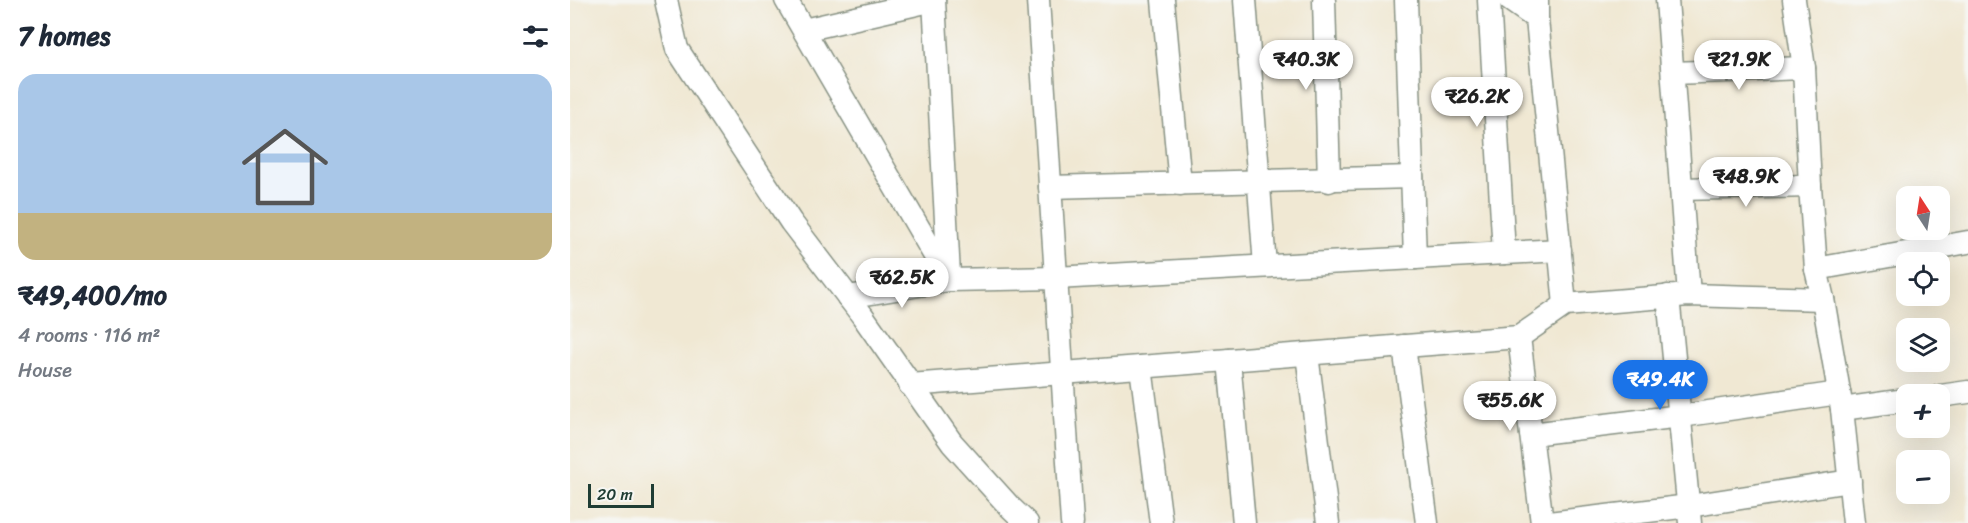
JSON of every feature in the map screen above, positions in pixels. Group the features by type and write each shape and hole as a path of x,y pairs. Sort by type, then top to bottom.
{"street":[{"path":"666,0 677,50 791,222 848,297 952,443 1027,523"},
{"path":"786,0 949,280"},
{"path":"804,30 934,0 949,280"},
{"path":"1038,0 1072,523"},
{"path":"1163,0 1180,184"},
{"path":"1245,0 1265,266"},
{"path":"1324,0 1329,181"},
{"path":"1406,0 1415,258"},
{"path":"1489,0 1504,253"},
{"path":"1510,0 1537,10 1565,305"},
{"path":"1667,0 1681,189 1678,296 1681,416 1689,515"},
{"path":"1794,0 1804,68 1816,269 1841,401 1854,523"},
{"path":"1673,73 1804,68"},
{"path":"1050,187 1412,177"},
{"path":"1681,189 1810,186"},
{"path":"1816,269 1968,242"},
{"path":"848,297 949,280 1056,278 1560,250"},
{"path":"910,385 1520,337 1565,305 1678,296 1823,299"},
{"path":"1520,337 1542,523"},
{"path":"1404,346 1427,523"},
{"path":"1307,354 1328,523"},
{"path":"1229,360 1244,523"},
{"path":"1141,367 1161,523"},
{"path":"1950,395 1968,392"},
{"path":"1531,435 1681,416 1841,401 1896,400"},
{"path":"1549,523 1689,515 1850,481"}]}
